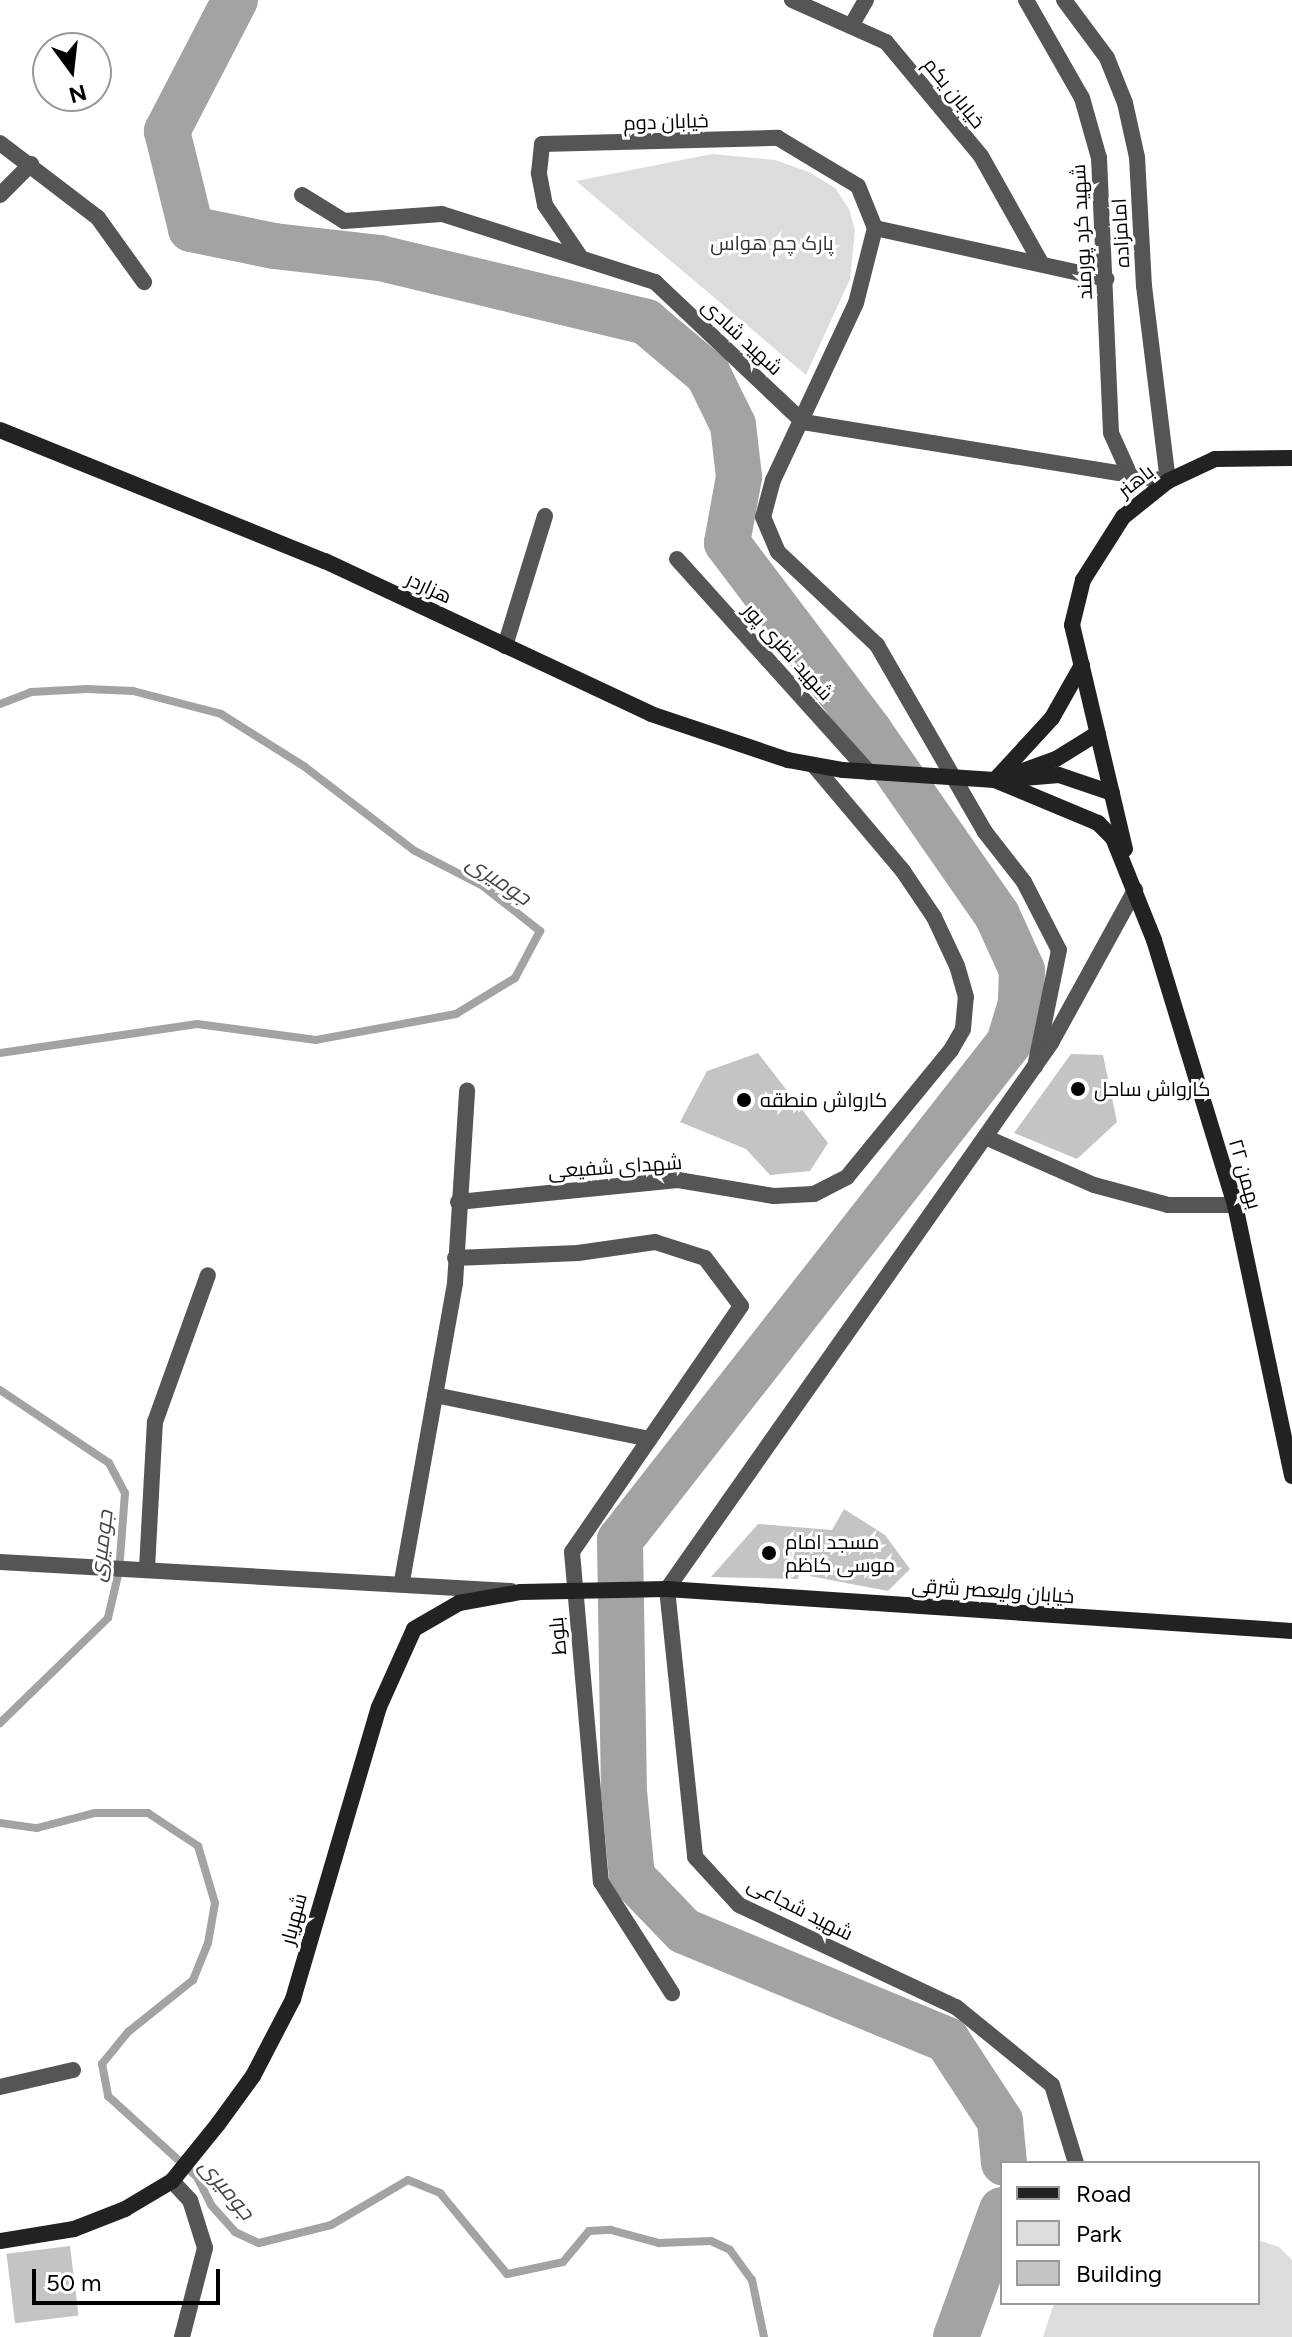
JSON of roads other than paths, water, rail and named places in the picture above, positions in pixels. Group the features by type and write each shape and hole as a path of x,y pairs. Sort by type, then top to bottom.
{"main road":[{"name":"هزاردر","path":"0,430 325,561 651,714 815,767 995,780"},
{"name":"باهنر","path":"1082,665 1072,625 1083,580 1105,540 1123,517 1168,481 1215,459 1292,458"},
{"path":"1082,665 1135,890"},
{"path":"995,780 1052,718 1082,665"},
{"path":"995,780 1056,759 1098,733"},
{"path":"995,780 1059,775 1112,793"},
{"path":"995,780 1098,823 1113,838 1135,890"},
{"name":"۲۲ بهمن","path":"1135,890 1235,1205 1292,1476"},
{"name":"خیابان ولیعصر شرقی","path":"574,1590 667,1589 1292,1631"},
{"name":"شهریار","path":"0,2241 74,2229 125,2209 176,2176 253,2076 293,1999 379,1707 414,1629 459,1603 521,1592 574,1590"}],"street":[{"name":"خیابان یکم","path":"792,0 886,42 981,156 1040,261"},
{"path":"851,26 866,0"},
{"name":"شهید کرد پورمند","path":"1026,0 1082,98 1095,143 1106,279 1111,433 1130,475"},
{"name":"امامزاده","path":"1064,0 1107,58 1125,103 1137,157 1144,286 1168,481"},
{"name":"خیابان دوم","path":"581,258 545,205 539,173 542,144 778,138 858,186 875,228"},
{"path":"0,143 98,218 144,282"},
{"path":"0,195 31,164"},
{"name":"شهید شادی","path":"302,195 344,221 442,214 655,282 803,422"},
{"path":"1035,1067 1059,950 1024,882 985,832 877,645 778,552 763,517 773,480 803,422 856,303 875,228 1040,261 1106,279"},
{"path":"803,422 1168,481"},
{"path":"505,646 545,516"},
{"name":"شهید نظری پور","path":"677,559 869,772"},
{"name":"شهدای شفیعی","path":"458,1202 678,1180 774,1196 814,1194 847,1177 951,1050 963,1029 966,997 957,966 934,917 903,871 815,767"},
{"path":"667,1589 1035,1067 1135,890"},
{"path":"402,1581 435,1395 455,1251 467,1090"},
{"path":"985,1137 1094,1185 1168,1205 1235,1205"},
{"name":"بلوط","path":"455,1251 578,1253 655,1242 705,1258 741,1306 572,1552 601,1882 672,1993"},
{"path":"147,1568 155,1422 208,1275"},
{"path":"435,1395 650,1439"},
{"path":"0,1562 98,1564 402,1581 521,1592"},
{"name":"شهید شجاعی","path":"667,1589 695,1857 739,1905 956,2007 1052,2085 1075,2161"},
{"path":"0,2087 73,2070"},
{"path":"176,2176 190,2200 205,2248 182,2337"}],"waterway":[{"path":"235,0 167,131 191,229 274,246 380,258 646,322 708,374 733,425 739,477 727,543 869,731 997,915 1022,970 1021,1003 1009,1043 620,1540 624,1791 632,1877 684,1931 947,2040 1000,2121 1004,2161"},
{"name":"جومیری","path":"0,704 31,692 87,689 133,691 221,714 305,767 415,851 483,886 540,931 515,978 456,1014 316,1040 197,1024 0,1053"},
{"name":"جومیری","path":"0,1390 109,1463 125,1493 119,1571 108,1618 0,1723"},
{"name":"جومیری","path":"0,1823 37,1828 95,1813 148,1813 198,1846 215,1903 208,1943 193,1980 128,2032 102,2064 108,2096 197,2177 211,2205 235,2232 259,2243 331,2225 408,2180 440,2193 507,2274 563,2262 589,2231 611,2230 659,2243 711,2241 730,2250 752,2280 764,2337"},
{"path":"956,2337 1000,2216"}],"place":[{"name":"کارواش ساحل","path":"1078,1089"},
{"name":"کارواش منطقه","path":"744,1100"},
{"name":"مسجد امام موسی کاظم","path":"769,1553"}],"park label":[{"name":"پارک چم هواس","path":"772,243"}]}
